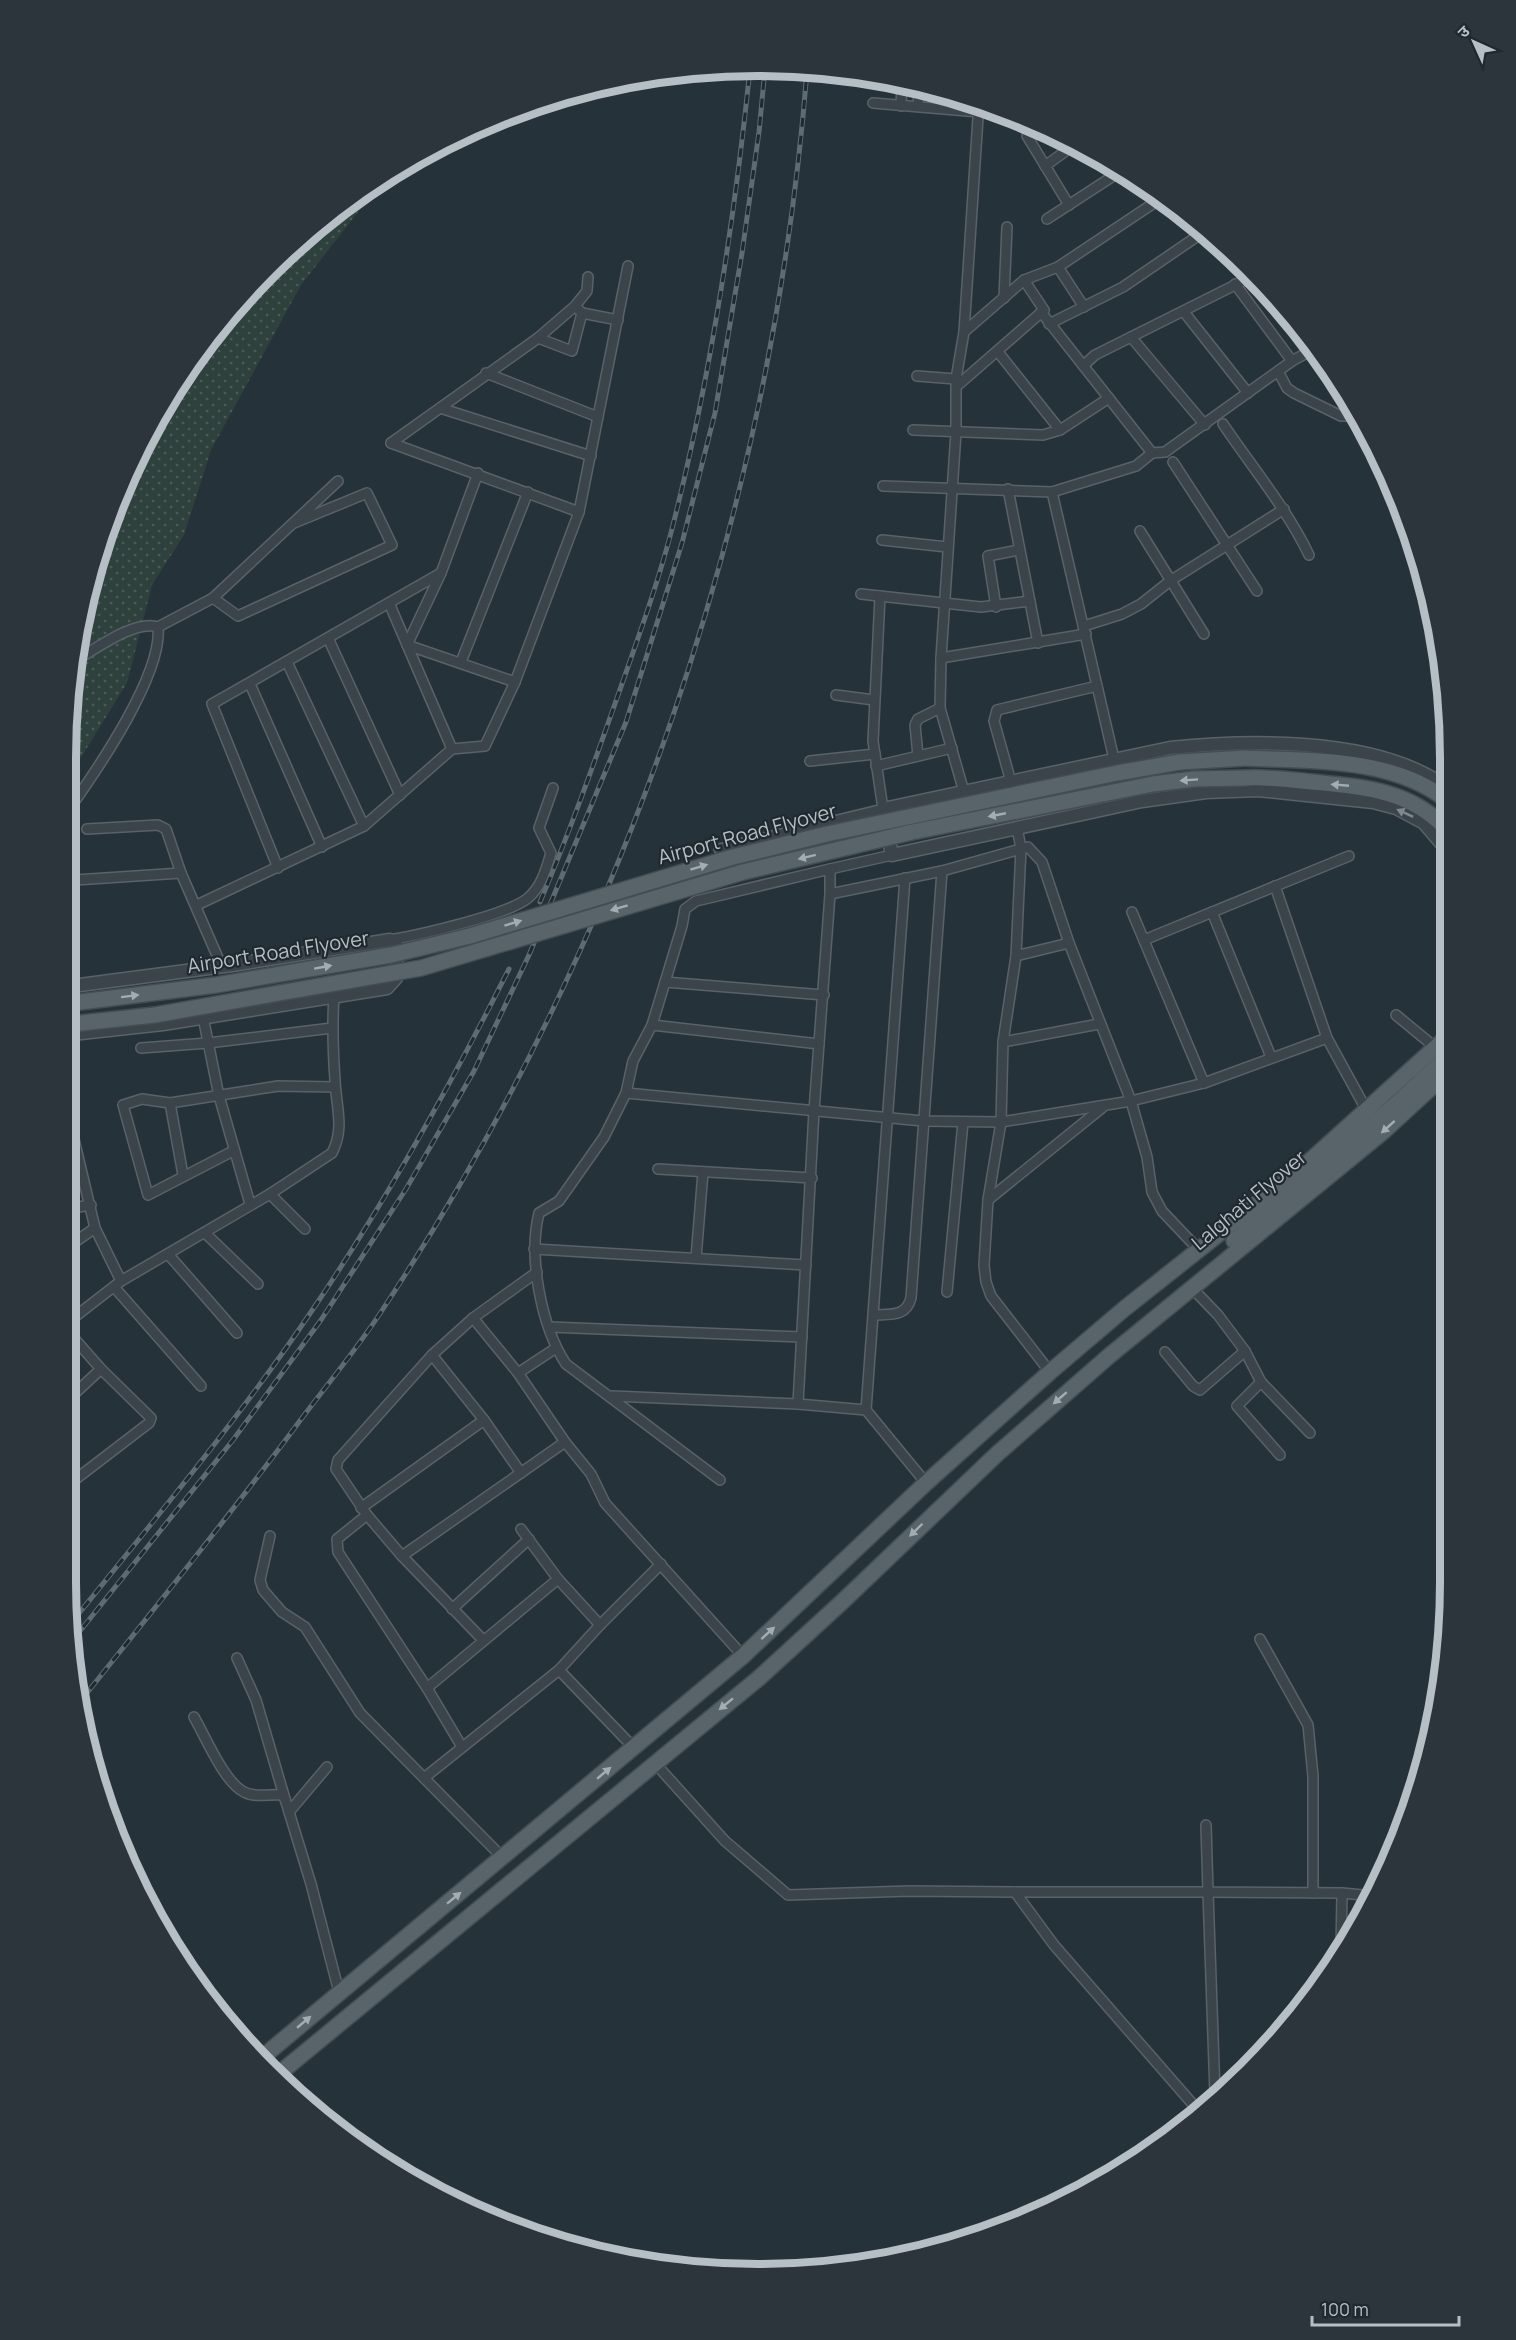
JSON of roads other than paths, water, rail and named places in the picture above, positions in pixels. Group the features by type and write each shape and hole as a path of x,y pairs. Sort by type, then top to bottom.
{"main road":[{"name":"Airport Road Flyover","path":"76,1002 216,985 391,955 470,936 733,857 826,834 1145,767 1180,762 1245,758 1374,768 1401,775 1440,794"},
{"name":"Airport Road Flyover","path":"76,1024 166,1013 421,968 704,883 831,851 1153,784 1194,779 1350,786 1390,793 1416,804 1440,824"},
{"path":"267,2054 743,1656 926,1483 1050,1372 1198,1249 1302,1168 1440,1050"},
{"name":"Lalghati Flyover","path":"1083,1378 1093,1361 1396,1104 1440,1051"},
{"path":"283,2070 782,1657 966,1481 1083,1378 1384,1131 1440,1079"}],"street":[{"path":"901,106 902,92"},
{"path":"918,106 919,96"},
{"path":"873,103 956,107"},
{"path":"964,792 940,708 941,658 956,432 957,382 964,332 979,114"},
{"path":"1027,136 1069,205"},
{"path":"1044,166 1066,151"},
{"path":"1047,219 1113,176"},
{"path":"964,332 1024,280 1058,267 1154,203"},
{"path":"1004,298 1007,227"},
{"path":"1049,324 1123,287 1196,237"},
{"path":"197,905 364,826 453,749 485,746 515,681 579,512 628,266"},
{"path":"1058,267 1084,307"},
{"path":"538,338 572,351 579,310 587,291 588,277"},
{"path":"917,376 957,382 998,352 1044,310 1024,280"},
{"path":"1084,366 1095,355 1244,280"},
{"path":"1235,284 1292,361"},
{"path":"579,512 478,473 391,443 486,373 579,310 618,320"},
{"path":"1041,312 1152,453"},
{"path":"1184,312 1248,393"},
{"path":"1131,337 1205,425"},
{"path":"998,352 1060,430"},
{"path":"883,486 1052,492 1136,466 1152,453 1165,452 1292,361 1306,353"},
{"path":"1278,371 1294,393 1341,416 1347,416"},
{"path":"486,373 598,417"},
{"path":"913,430 1043,435 1060,430 1109,398"},
{"path":"440,408 591,456"},
{"path":"1223,424 1269,493 1284,509 1309,555"},
{"path":"1173,462 1257,591"},
{"path":"407,645 441,573 478,473"},
{"path":"84,656 137,626 149,624 158,627 213,598 338,481"},
{"path":"1008,489 1038,644"},
{"path":"461,662 528,492"},
{"path":"1052,492 1114,759"},
{"path":"213,598 238,616 392,545 367,493 294,523"},
{"path":"941,658 1038,644 1085,630 1122,614 1141,604 1170,581 1284,509"},
{"path":"1140,531 1204,634"},
{"path":"882,540 947,547"},
{"path":"996,607 988,556 1019,550"},
{"path":"278,868 212,704 441,573"},
{"path":"861,594 996,607 1030,601"},
{"path":"880,596 874,699 875,754 892,855"},
{"path":"389,603 453,749"},
{"path":"76,799 100,766 148,676 160,641 158,627"},
{"path":"328,638 400,795"},
{"path":"407,645 515,681"},
{"path":"287,662 364,826"},
{"path":"250,684 322,847"},
{"path":"1011,782 993,722 997,711 1096,686"},
{"path":"836,695 874,699"},
{"path":"918,756 915,725 918,719 940,708"},
{"path":"719,849 883,809 1114,759 1170,748 1214,743 1268,743 1332,749 1402,763 1432,778 1440,790"},
{"path":"876,766 952,748"},
{"path":"810,761 875,754"},
{"path":"720,1480 665,1441 612,1396 566,1364 556,1348 539,1291 534,1250 539,1213 560,1201 604,1137 626,1093 633,1061 652,1025 685,909 696,901 892,855 1176,795 1255,782 1396,808 1424,823 1440,842"},
{"path":"76,985 222,967 390,940 448,927 528,898 543,880 551,853 539,828 553,788"},
{"path":"87,830 162,826 166,829 181,873 197,905 222,967"},
{"path":"1017,828 1021,848 1016,956 1003,1042 1001,1122 988,1200 984,1265 986,1282 1001,1310 1050,1372"},
{"path":"830,894 942,871 1028,847 1042,862 1099,1024 1131,1101 1155,1200 1162,1211 1198,1249"},
{"path":"1144,940 1348,856"},
{"path":"798,1404 830,869"},
{"path":"874,1315 902,1314 908,1308 911,1298 942,871"},
{"path":"76,880 181,873"},
{"path":"905,878 866,1410 926,1483"},
{"path":"1275,886 1327,1038 1367,1111"},
{"path":"1132,912 1204,1083"},
{"path":"1212,912 1271,1057"},
{"path":"76,1033 203,1017 392,985 396,978 397,946 390,940"},
{"path":"1016,956 1069,943"},
{"path":"665,982 824,995"},
{"path":"76,1316 118,1284 270,1194 332,1153 337,1143 341,1118 335,1087 333,996"},
{"path":"1396,1015 1440,1045"},
{"path":"203,1017 219,1096 250,1204"},
{"path":"1003,1042 1099,1024"},
{"path":"652,1025 819,1044"},
{"path":"141,1048 208,1043 332,1028"},
{"path":"626,1093 923,1121 1001,1122 1105,1106 1204,1083 1327,1038"},
{"path":"233,1151 148,1195 123,1106 142,1099 170,1103 278,1086 335,1087"},
{"path":"170,1103 183,1176"},
{"path":"988,1200 1105,1106"},
{"path":"947,1292 963,1122"},
{"path":"76,1147 95,1228 118,1284 201,1386"},
{"path":"658,1169 812,1178"},
{"path":"696,1258 703,1172"},
{"path":"270,1194 305,1229"},
{"path":"76,1207 91,1205"},
{"path":"76,1241 95,1228"},
{"path":"205,1233 258,1284"},
{"path":"534,1250 806,1265"},
{"path":"168,1254 237,1333"},
{"path":"483,1640 402,1556 364,1512 336,1469 338,1460 432,1355 473,1318 537,1272"},
{"path":"1192,1288 1218,1315 1245,1351 1262,1382 1310,1433"},
{"path":"473,1318 518,1373 565,1442 591,1474 605,1503 743,1656"},
{"path":"550,1327 802,1337"},
{"path":"76,1341 101,1369 151,1418 149,1423 76,1479"},
{"path":"518,1373 556,1348"},
{"path":"1165,1352 1200,1390 1245,1351"},
{"path":"432,1355 484,1420 521,1473"},
{"path":"76,1392 101,1369"},
{"path":"1262,1382 1237,1406 1280,1455"},
{"path":"612,1396 798,1404 866,1410"},
{"path":"462,1747 427,1688 338,1552 338,1539 364,1512 484,1420"},
{"path":"402,1556 565,1442"},
{"path":"521,1529 558,1579 600,1625"},
{"path":"270,1536 260,1580 263,1590 282,1612 305,1627 360,1713 503,1858"},
{"path":"452,1609 529,1539"},
{"path":"424,1778 559,1670 661,1564"},
{"path":"427,1688 558,1579"},
{"path":"1260,1639 1308,1725 1313,1776 1313,1893"},
{"path":"237,1658 256,1700 311,1884 339,1992"},
{"path":"559,1670 634,1748"},
{"path":"194,1717 219,1762 235,1785 243,1792 282,1796 285,1799"},
{"path":"654,1762 725,1841 788,1895 909,1891 1342,1893 1363,1895"},
{"path":"289,1812 327,1767"},
{"path":"1206,1825 1215,2087"},
{"path":"1015,1892 1054,1945 1194,2105"},
{"path":"1342,1893 1342,1933"}],"railway":[{"path":"540,902 571,826 617,698 654,591 673,525 699,412 720,298 737,184 749,76"},
{"path":"79,1633 233,1440 321,1320 406,1189 474,1071 529,955 626,722 682,543 715,413 742,253 764,76"},
{"path":"86,1694 245,1493 381,1312 468,1171 545,1025 613,874 672,718 721,560 760,399 789,236 806,78"},
{"path":"77,1615 225,1431 339,1271 416,1144 509,969"}]}
